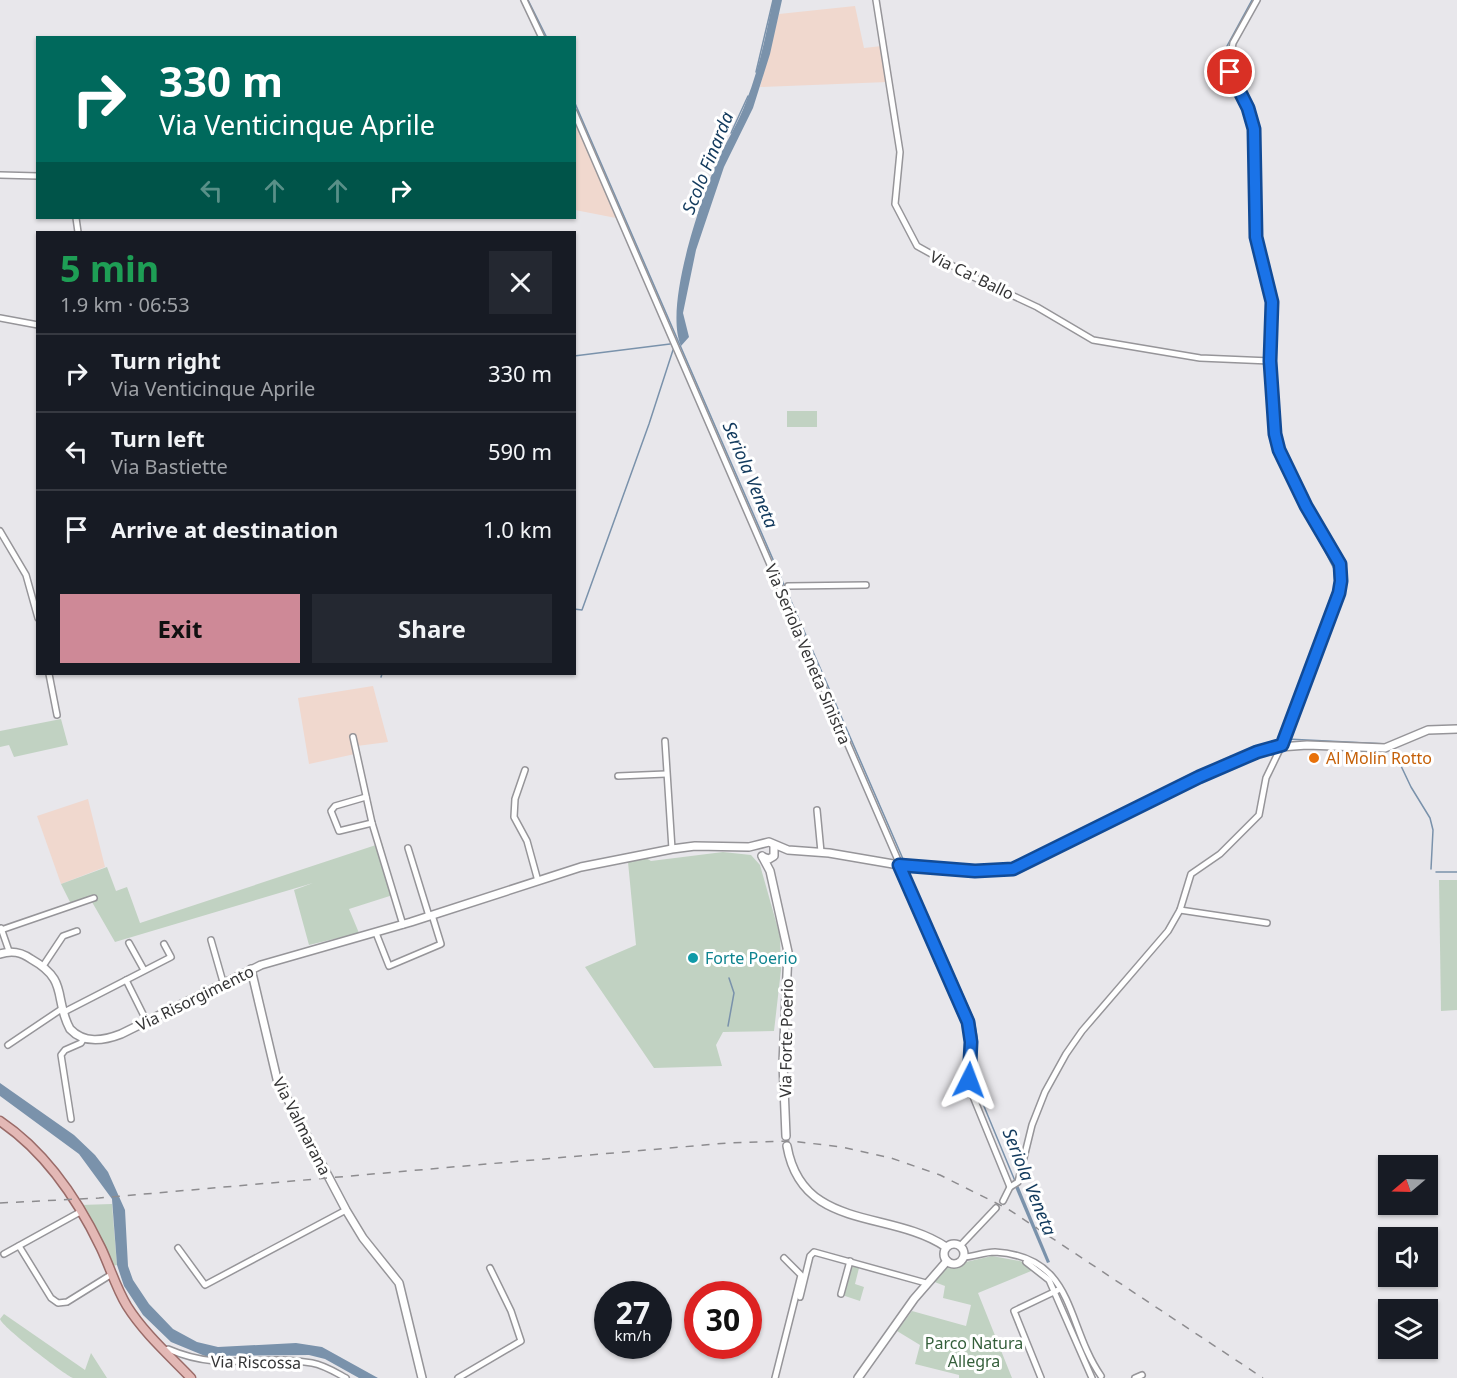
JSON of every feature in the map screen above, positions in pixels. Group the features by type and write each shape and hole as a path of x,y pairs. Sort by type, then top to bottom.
{"main road":[{"path":"0,1121 36,1148 81,1212 135,1318 191,1378"}],"street":[{"path":"524,0 541,36"},
{"name":"Via Ca' Ballo","path":"876,0 900,152 895,204 917,246 971,276 1037,307 1093,340 1200,358 1270,361"},
{"path":"1003,1201 1011,1187 1018,1182 1032,1125 1045,1092 1066,1054 1082,1031 1154,950 1180,910 1191,874 1220,854 1259,815 1266,778 1282,745 1339,593 1342,574 1338,560 1306,506 1276,443 1270,361 1272,302 1255,230 1254,129 1248,108 1228,64 1233,43 1257,0"},
{"name":"Via Seriola Veneta Sinistra","path":"576,117 968,1022 971,1042 970,1089 1011,1187"},
{"path":"0,175 36,176"},
{"path":"0,318 36,325"},
{"path":"0,531 2,538 26,575 36,611"},
{"path":"788,586 866,585"},
{"path":"49,675 57,715"},
{"name":"Via Risorgimento","path":"84,1038 111,1038 250,969 403,925 589,866 672,849 695,846 749,847 769,842 788,850 821,852 899,865 975,871 1013,869 1199,777 1257,752 1282,745 1385,748 1428,730 1457,729"},
{"path":"353,737 372,823 403,925"},
{"path":"665,741 672,849"},
{"path":"525,770 515,799 514,817 527,841 538,881"},
{"path":"618,776 666,774"},
{"path":"366,797 335,806 331,811 339,831 372,823"},
{"path":"817,810 821,852"},
{"path":"763,844 761,855 770,871"},
{"path":"770,871 774,845"},
{"name":"Via Risorgimento","path":"749,847 761,855 774,856 788,850"},
{"path":"376,933 389,966 441,944 408,848"},
{"name":"Via Forte Poerio","path":"770,871 788,952 783,1063 786,1136"},
{"path":"9,951 1,928 94,898"},
{"path":"1180,910 1267,923"},
{"path":"43,966 63,936 77,931"},
{"path":"211,940 224,982"},
{"path":"129,943 144,970"},
{"path":"8,1045 63,1010 171,957 164,944"},
{"path":"0,954 9,951 28,956 43,966 57,981 70,1029 84,1038 81,1043 61,1054 71,1119"},
{"name":"Via Valmarana","path":"250,969 277,1078 346,1210 401,1288 422,1378"},
{"path":"126,980 147,1022"},
{"path":"787,1146 798,1179 806,1190 826,1205 924,1236 946,1247 953,1244 960,1246"},
{"path":"960,1246 996,1208"},
{"path":"178,1248 205,1285 346,1210"},
{"path":"4,1254 81,1212"},
{"path":"19,1246 51,1298 58,1304 67,1302 112,1274"},
{"path":"960,1246 963,1257"},
{"path":"946,1247 944,1255 947,1261 955,1263 963,1257 984,1252 1014,1256 1027,1259 1044,1268 1062,1288 1103,1377 1094,1378 1044,1273 1014,1256"},
{"path":"800,1297 812,1253 816,1252 926,1283"},
{"path":"775,1378 801,1275 784,1258"},
{"path":"841,1294 850,1261"},
{"path":"858,1378 926,1283 947,1261"},
{"path":"458,1378 521,1341 512,1311 490,1268"},
{"path":"1041,1378 1013,1311 1062,1288"},
{"name":"Via Riscossa","path":"165,1351 168,1349 211,1363 278,1360 314,1363 346,1378"},
{"path":"1135,1378 1142,1375"}],"shaded area":[{"path":"855,6 864,48 882,46 888,82 760,87 779,14"},
{"path":"576,126 583,140 616,218 576,210"},
{"path":"373,686 388,742 357,746 355,754 309,764 298,698"},
{"path":"88,799 105,867 61,884 37,816"}],"green space":[{"path":"787,411 817,411 817,427 787,427"},
{"path":"61,719 68,745 14,757 9,745 0,747 0,731"},
{"path":"382,843 396,894 349,909 359,933 309,945 294,890 313,883 115,942 92,902 71,904 61,884 107,867 116,891 127,887 140,923"},
{"path":"723,852 751,855 760,865 780,936 781,970 774,1031 723,1032 716,1045 722,1066 654,1068 585,967 636,945 628,862 646,858 651,861"},
{"path":"1439,880 1457,880 1457,1010 1441,1011"},
{"path":"112,1204 117,1265 112,1266 80,1205"},
{"name":"Parco Natura Allegra","path":"992,1256 1020,1261 1036,1269 978,1293 1012,1378 959,1378 959,1375 915,1364 920,1345 897,1331 912,1311 966,1326 971,1305 943,1298 945,1286 932,1281 944,1267"},
{"path":"851,1266 859,1268 855,1284 864,1287 860,1301 842,1295"},
{"path":"4,1314 85,1370 91,1353 107,1378 73,1378 68,1375 3,1324 0,1319"}],"water":[{"path":"773,0 782,0 770,54 753,108 724,167 696,250 683,313 689,337 681,346 677,329 677,307 680,282 693,229 709,182 751,90"},
{"path":"0,1083 74,1135 95,1155 108,1172 125,1210 128,1266 133,1280 149,1304 173,1329 197,1342 218,1347 296,1343 322,1347 378,1378 359,1378 325,1359 309,1355 205,1356 171,1342 143,1315 124,1286 117,1265 112,1199 79,1154 0,1096"},
{"path":"1018,1185 1050,1262 1047,1263 1015,1187"}],"waterway":[{"name":"Seriola Veneta","path":"528,0 546,36"},
{"name":"Scolo Finarda","path":"756,72 773,0"},
{"path":"1252,0 1227,46 1225,62 1227,75 1243,107 1249,128 1251,227 1255,257 1267,304 1266,357"},
{"name":"Scolo Finarda","path":"731,133 748,96"},
{"name":"Seriola Veneta","path":"576,106 903,859"},
{"name":"Scolo Finarda","path":"698,216 703,200"},
{"path":"576,356 670,344"},
{"name":"Scolo Finarda","path":"576,609 582,610 673,350"},
{"path":"1267,368 1269,427 1275,453 1334,569 1335,585 1281,739"},
{"path":"1287,739 1387,744"},
{"path":"1393,749 1411,787 1430,818 1433,830 1431,869"},
{"path":"1436,872 1457,872"},
{"name":"Seriola Veneta","path":"909,874 974,1020 977,1037 976,1087 1015,1181"},
{"path":"728,1026 734,993 729,978"}],"railway":[{"path":"0,1203 99,1198 727,1143 791,1141 842,1147 891,1158 940,1175 1008,1209 1263,1378"}],"place":[{"name":"Al Molin Rotto","path":"1314,758"},
{"name":"Forte Poerio","path":"693,958"}],"route":[{"path":"969,1080 971,1042 968,1022 899,865 975,871 1013,869 1199,777 1257,752 1282,745 1339,593 1340,564 1306,506 1276,443 1270,361 1272,302 1256,237 1254,129 1244,98 1230,72"}]}
